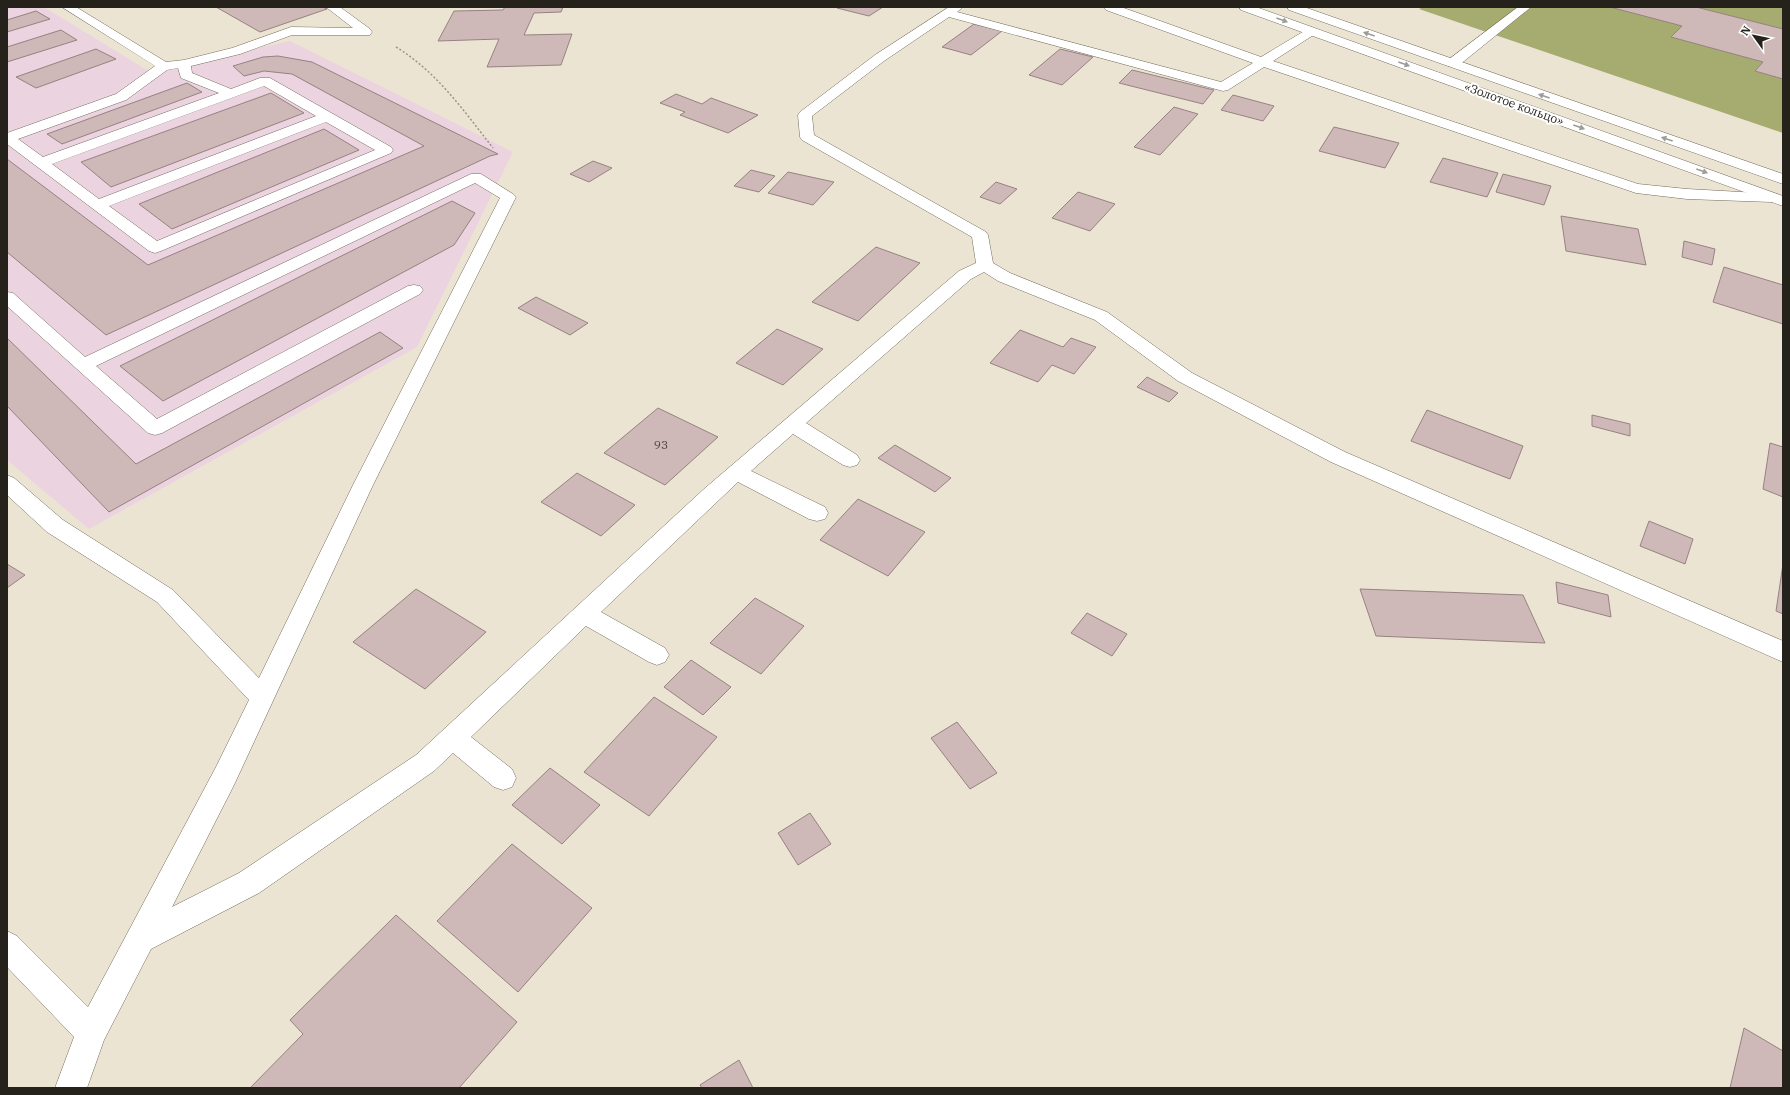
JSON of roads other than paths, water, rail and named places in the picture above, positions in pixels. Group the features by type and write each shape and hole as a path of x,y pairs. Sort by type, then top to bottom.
{"main road":[{"path":"68,7 164,66"},
{"path":"8,138 121,97 164,66 184,64 236,51 291,31 366,32 332,7"},
{"path":"1110,7 1445,124 1636,188 1687,194 1777,199"},
{"name":"«Золотое кольцо»","path":"1245,7 1777,199"},
{"name":"«Золотое кольцо»","path":"1293,7 1783,179"},
{"path":"1453,63 1525,7"},
{"path":"1311,30 1223,87 953,10 910,37 831,94 805,115 807,137 980,235 985,265 1004,277 1101,316 1185,377 1338,457 1783,652"},
{"path":"184,64 186,75 230,94"},
{"path":"8,138 155,248 386,150 265,81 42,163"},
{"path":"97,205 328,116"},
{"path":"71,1088 91,1033 225,776 374,464 508,197 476,177 83,365"},
{"path":"139,940 249,884 425,763 736,472 965,275 985,265"},
{"path":"7,297 155,428 414,290"},
{"path":"792,424 850,460"},
{"path":"736,472 817,513"},
{"path":"7,483 55,526 165,596 262,697"},
{"path":"584,614 657,655"},
{"path":"453,738 503,778"},
{"path":"7,946 91,1033"}]}
